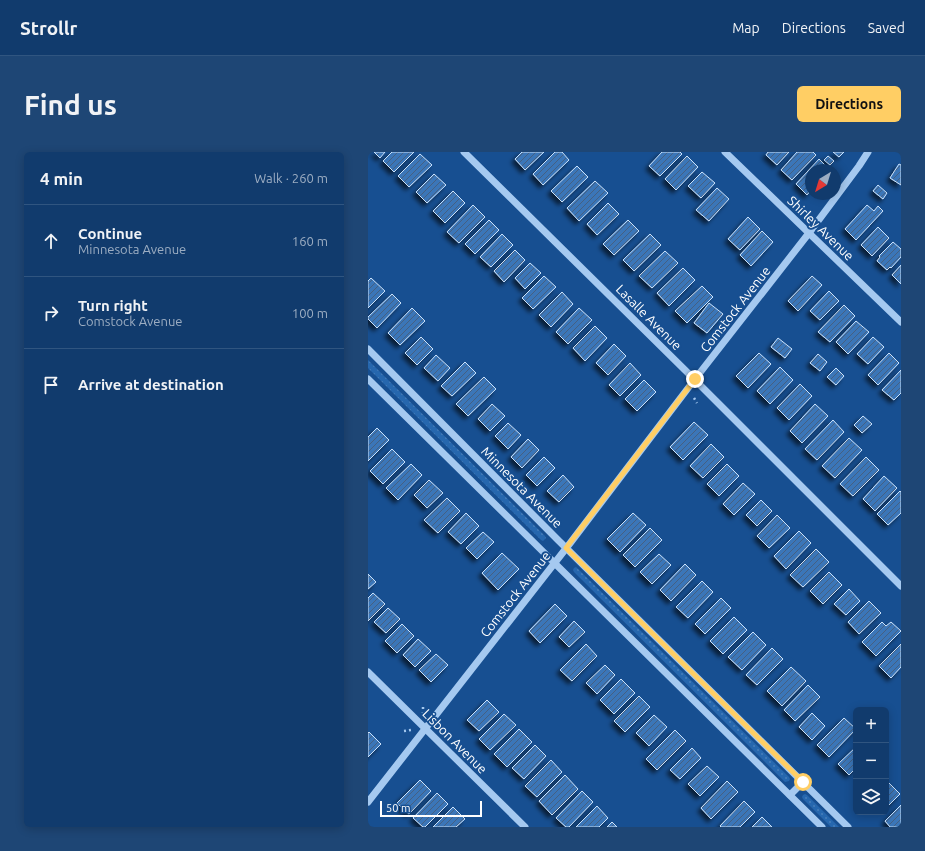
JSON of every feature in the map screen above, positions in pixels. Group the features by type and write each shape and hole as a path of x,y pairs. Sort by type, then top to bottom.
{"street":[{"name":"Lasalle Avenue","path":"464,152 695,379 901,586"},
{"name":"Shirley Avenue","path":"725,152 901,322"},
{"name":"Comstock Avenue","path":"368,802 555,563 695,379 810,233 868,152"},
{"name":"Minnesota Avenue","path":"368,349 566,548 848,827"},
{"path":"368,379 822,827"},
{"name":"Lisbon Avenue","path":"368,672 525,827"},
{"path":"790,795 803,782"}],"path":[{"path":"694,398 697,404"},
{"path":"404,731 411,730"}],"shaded area":[{"path":"368,360 545,536 546,538 543,541 368,368"},
{"path":"576,567 789,777 789,781 785,782 574,572 573,570"},
{"path":"805,794 839,827 831,827 803,799 802,797"}],"building":[{"path":"374,152 385,152 380,158"},
{"path":"392,152 414,152 394,172 383,161"},
{"path":"522,152 544,152 525,170 515,159"},
{"path":"555,152 562,152 569,160 543,185 533,174"},
{"path":"662,152 680,152 682,154 660,176 649,166"},
{"path":"768,152 789,152 777,165 766,155"},
{"path":"797,152 813,152 816,155 807,164 805,164 805,166 792,180 781,170"},
{"path":"833,152 844,152 839,157"},
{"path":"420,154 432,165 409,187 398,176"},
{"path":"687,156 698,167 676,190 665,179"},
{"path":"828,156 834,161 829,164 824,160"},
{"path":"819,159 824,164 814,164"},
{"path":"899,164 901,165 901,185 890,178"},
{"path":"577,166 588,177 562,202 551,191"},
{"path":"702,172 715,183 701,198 688,186"},
{"path":"434,174 446,185 427,203 416,192"},
{"path":"805,174 805,193 796,184"},
{"path":"595,181 608,193 579,221 567,208"},
{"path":"878,185 887,193 883,199 873,191"},
{"path":"717,188 729,199 709,221 696,210"},
{"path":"453,191 465,203 445,223 433,211"},
{"path":"608,203 619,214 597,235 587,224"},
{"path":"473,205 485,217 459,243 447,232"},
{"path":"867,205 874,211 878,206 883,211 856,240 845,229"},
{"path":"748,217 760,229 740,250 728,239"},
{"path":"489,220 499,230 475,254 465,244"},
{"path":"628,220 639,231 614,255 603,244"},
{"path":"878,227 889,238 872,256 861,245"},
{"path":"762,231 773,242 751,266 740,255"},
{"path":"502,234 513,245 491,267 480,257"},
{"path":"650,234 661,245 634,271 623,260"},
{"path":"893,242 901,249 901,257 891,268 890,267 887,270 877,261 880,257 879,256"},
{"path":"515,250 525,260 504,282 494,271"},
{"path":"665,251 678,263 652,288 639,276"},
{"path":"530,263 541,273 525,289 515,278"},
{"path":"901,265 901,284 892,275"},
{"path":"683,268 695,280 669,306 657,293"},
{"path":"544,276 556,287 533,309 522,298"},
{"path":"812,276 822,285 798,311 788,301"},
{"path":"371,278 385,291 368,308 368,281"},
{"path":"702,286 713,297 687,323 675,311"},
{"path":"829,291 839,301 820,320 810,311"},
{"path":"562,292 573,304 551,327 539,315"},
{"path":"392,294 401,303 377,328 368,319 368,317"},
{"path":"709,303 723,314 707,333 694,323"},
{"path":"844,305 855,316 830,342 818,332"},
{"path":"412,308 425,321 400,345 388,333"},
{"path":"579,308 592,320 568,344 556,332"},
{"path":"856,321 869,332 848,354 836,342"},
{"path":"595,326 607,338 585,361 573,348"},
{"path":"421,337 433,349 417,365 405,353"},
{"path":"873,337 884,347 868,364 857,354"},
{"path":"778,338 792,349 785,358 771,347"},
{"path":"614,344 626,356 608,375 596,363"},
{"path":"759,353 771,364 748,388 736,376"},
{"path":"889,353 899,363 878,385 868,375"},
{"path":"818,354 827,362 820,371 810,363"},
{"path":"436,355 450,368 438,381 424,368"},
{"path":"465,362 476,373 452,396 441,386"},
{"path":"630,363 641,375 620,396 609,385"},
{"path":"780,367 793,380 770,404 757,391"},
{"path":"836,368 844,376 836,385 827,377"},
{"path":"901,370 901,393 894,400 882,390"},
{"path":"484,377 496,389 468,416 456,404"},
{"path":"644,380 656,392 637,411 625,399"},
{"path":"800,384 812,396 789,420 777,408"},
{"path":"492,404 505,416 490,431 478,419"},
{"path":"815,404 828,416 802,443 790,431"},
{"path":"863,416 872,424 862,433 854,425"},
{"path":"833,420 844,432 817,460 805,449"},
{"path":"694,422 708,435 683,460 670,447"},
{"path":"508,423 521,435 508,449 495,436"},
{"path":"377,428 389,440 368,461 368,437"},
{"path":"849,438 862,450 835,478 822,466"},
{"path":"528,439 539,450 522,468 511,457"},
{"path":"711,444 724,457 703,478 690,466"},
{"path":"392,449 405,462 383,484 370,471"},
{"path":"544,457 555,468 537,486 526,475"},
{"path":"866,457 879,470 853,496 840,484"},
{"path":"411,464 422,475 398,500 386,488"},
{"path":"727,464 739,476 719,496 707,484"},
{"path":"563,475 574,487 559,502 547,491"},
{"path":"884,476 897,488 875,511 863,499"},
{"path":"429,480 443,493 427,508 414,495"},
{"path":"743,483 755,494 734,515 723,504"},
{"path":"900,491 901,513 888,525 877,514"},
{"path":"447,498 460,511 438,533 424,520"},
{"path":"761,500 772,511 757,526 746,515"},
{"path":"466,513 479,526 461,544 448,532"},
{"path":"633,513 646,525 620,552 607,539"},
{"path":"777,515 790,528 769,548 757,536"},
{"path":"650,528 662,540 635,567 623,555"},
{"path":"799,531 811,543 786,569 774,556"},
{"path":"483,532 494,542 477,559 466,548"},
{"path":"816,549 829,562 803,587 790,575"},
{"path":"502,553 519,569 498,590 482,573"},
{"path":"659,554 671,565 652,584 640,572"},
{"path":"685,564 696,575 671,601 660,590"},
{"path":"829,572 842,585 823,604 810,591"},
{"path":"368,574 376,582 368,589"},
{"path":"702,581 713,592 688,618 676,607"},
{"path":"849,589 860,601 846,615 834,604"},
{"path":"373,593 385,604 368,621 368,598"},
{"path":"721,598 731,608 705,634 695,624"},
{"path":"869,601 881,613 859,634 848,622"},
{"path":"555,604 567,616 540,643 529,631"},
{"path":"388,608 400,619 386,633 374,622"},
{"path":"734,617 747,630 723,654 710,641"},
{"path":"574,621 585,632 569,647 559,637"},
{"path":"882,622 886,626 891,622 901,631 876,656 862,642"},
{"path":"402,624 414,636 397,653 385,641"},
{"path":"753,632 766,645 742,670 728,657"},
{"path":"418,639 431,651 415,667 403,655"},
{"path":"586,644 597,656 572,681 560,670"},
{"path":"901,644 901,667 891,678 879,666"},
{"path":"772,648 783,659 757,685 746,675"},
{"path":"436,654 448,665 431,682 419,670"},
{"path":"605,665 615,675 597,694 586,683"},
{"path":"791,667 806,681 782,706 767,691"},
{"path":"621,679 635,693 614,714 600,700"},
{"path":"808,685 820,697 795,721 784,710"},
{"path":"639,696 650,707 625,732 614,721"},
{"path":"487,700 499,712 479,731 467,720"},
{"path":"812,713 825,726 812,740 799,727"},
{"path":"504,714 516,725 490,750 479,739"},
{"path":"654,715 667,727 649,746 636,733"},
{"path":"844,718 853,726 853,732 829,757 817,745"},
{"path":"519,729 532,742 507,767 494,754"},
{"path":"675,730 686,741 657,770 646,759"},
{"path":"369,732 381,744 368,757 368,733"},
{"path":"535,745 546,756 524,779 512,768"},
{"path":"692,748 701,758 680,779 670,770"},
{"path":"853,750 853,771 849,775 838,764"},
{"path":"551,760 562,772 537,797 525,786"},
{"path":"707,766 719,777 700,796 688,784"},
{"path":"565,775 578,789 552,815 539,801"},
{"path":"420,780 431,791 409,814 397,803"},
{"path":"727,781 738,792 711,819 701,808"},
{"path":"889,783 900,794 889,805"},
{"path":"582,791 593,802 569,827 566,827 556,818"},
{"path":"437,793 448,804 425,827 423,827 413,818"},
{"path":"744,801 755,812 740,827 721,827 720,826"},
{"path":"901,805 901,827 890,827 885,821"},
{"path":"597,806 608,818 599,827 576,827"},
{"path":"453,807 465,819 456,827 433,827"},
{"path":"762,817 772,827 752,827"},
{"path":"612,822 617,827 607,827"}],"route":[{"path":"695,379 566,548 803,782"}]}
